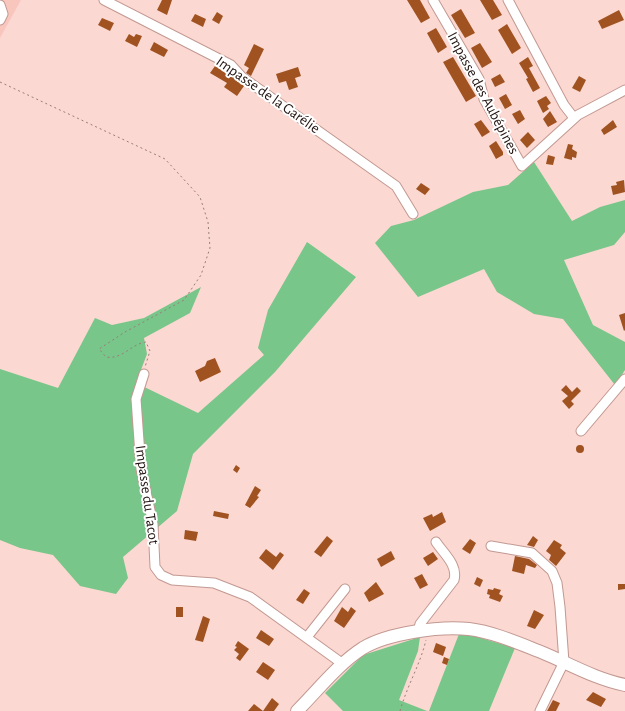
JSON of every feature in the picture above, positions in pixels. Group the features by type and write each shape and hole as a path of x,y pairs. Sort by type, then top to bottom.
{"main road":[{"path":"298,711 343,664 362,649 378,641 394,636 459,629 488,633 521,644 603,679 625,685"}],"street":[{"name":"Impasse de la Garélie","path":"104,0 231,65 242,77 396,186 413,214"},
{"name":"Impasse des Aubépines","path":"433,0 479,79 484,99 522,166 574,118"},
{"path":"508,0 564,106 574,118 625,90"},
{"path":"0,5 3,14 0,20"},
{"name":"Impasse du Tacot","path":"144,374 136,399 141,469 153,524 155,567 161,575 172,580 214,583 250,597 343,664"},
{"path":"581,432 625,379"},
{"path":"422,632 420,624 454,580 456,575 454,566 436,542"},
{"path":"491,546 532,552 547,565 554,576 560,607 564,662 540,711"},
{"path":"307,637 345,589"}],"path":[{"path":"0,82 165,159 200,197 208,222 210,248 201,274 184,300 125,332 99,349 106,356 116,357 140,343 146,342 150,350 144,374"},
{"path":"400,711 427,638 422,632"}],"shaded area":[{"path":"0,0 21,0 0,38"}],"green space":[{"path":"534,162 572,221 600,207 625,200 625,232 614,245 564,260 593,325 625,342 625,370 615,385 563,319 534,314 497,292 484,269 418,297 375,243 391,226 414,220 473,192 508,185"},
{"path":"307,242 356,277 275,372 193,454 177,511 123,557 128,578 116,594 80,586 53,555 20,548 0,540 0,369 58,388 95,318 112,325 144,318 201,287 190,313 144,338 147,354 136,383 198,413 264,355 258,348 268,310"},
{"path":"459,634 474,636 515,648 489,711 429,711"},
{"path":"420,637 418,651 399,700 427,711 343,711 325,693 363,655"}],"building":[{"path":"162,0 172,0 167,15 157,10"},
{"path":"407,0 420,0 430,18 421,23"},
{"path":"480,0 493,0 502,15 492,20"},
{"path":"461,9 475,33 465,38 451,15"},
{"path":"619,10 624,20 602,29 598,21"},
{"path":"217,12 223,16 219,24 212,20"},
{"path":"195,14 206,19 203,27 191,21"},
{"path":"102,18 114,23 110,31 98,25"},
{"path":"507,24 521,48 512,54 498,30"},
{"path":"436,28 447,47 438,53 427,33"},
{"path":"129,34 134,37 136,34 142,36 137,47 125,41"},
{"path":"154,42 168,50 164,57 150,50"},
{"path":"480,43 492,62 482,68 471,48"},
{"path":"254,44 264,49 251,76 246,73 249,68 244,65"},
{"path":"453,57 476,96 466,102 443,62"},
{"path":"528,57 533,66 529,68 540,88 533,92 526,79 528,78 519,63"},
{"path":"215,66 232,77 232,75 244,86 237,96 224,87 227,83 210,73"},
{"path":"298,67 301,76 295,78 298,87 289,90 286,81 279,83 276,74"},
{"path":"500,74 505,82 495,87 491,79"},
{"path":"579,76 586,80 580,92 572,88"},
{"path":"506,94 512,105 505,109 499,98"},
{"path":"546,96 551,103 547,106 549,109 543,113 537,101"},
{"path":"520,110 525,119 518,124 512,114"},
{"path":"550,111 557,122 548,127 543,119"},
{"path":"481,120 490,132 482,137 474,124"},
{"path":"613,120 617,127 604,135 601,130"},
{"path":"528,132 535,140 527,148 520,140"},
{"path":"496,141 503,152 503,155 496,159 489,146"},
{"path":"568,144 573,145 572,149 577,152 576,158 572,157 572,160 564,158"},
{"path":"548,155 555,157 553,165 546,164"},
{"path":"624,180 625,192 613,195 611,186 617,185 616,182"},
{"path":"421,183 430,189 425,195 416,189"},
{"path":"625,313 625,330 624,331 619,315"},
{"path":"215,358 221,372 200,382 195,371 205,366 207,361"},
{"path":"566,385 572,392 577,387 581,391 571,401 574,404 569,409 562,401 568,396 561,390"},
{"path":"578,445 582,445 584,449 582,453 578,453 576,451 576,447"},
{"path":"236,465 240,468 237,473 233,470"},
{"path":"255,486 261,490 257,496 259,497 250,508 245,505"},
{"path":"214,511 229,514 228,519 213,516"},
{"path":"442,512 446,522 430,531 423,518 432,514 433,517"},
{"path":"185,530 198,532 196,541 184,539"},
{"path":"327,536 333,541 321,557 314,552"},
{"path":"533,536 538,540 534,547 527,545"},
{"path":"470,539 476,543 470,554 462,549"},
{"path":"554,540 562,545 560,548 566,553 556,566 549,560 551,555 546,551"},
{"path":"266,549 276,557 280,552 284,555 273,570 259,558"},
{"path":"391,551 395,559 381,567 377,559"},
{"path":"433,552 438,559 428,566 423,558"},
{"path":"515,556 529,559 537,565 535,568 526,565 524,574 512,571"},
{"path":"422,574 428,585 420,589 414,578"},
{"path":"477,577 483,580 480,587 474,584"},
{"path":"376,582 384,594 369,602 364,593"},
{"path":"618,584 625,584 625,589 618,590"},
{"path":"494,588 501,590 499,594 503,596 500,602 489,598 490,595 487,594 488,589 493,590"},
{"path":"304,589 310,593 303,604 296,600"},
{"path":"176,607 183,607 183,617 176,617"},
{"path":"342,607 348,612 351,607 356,611 344,628 334,621"},
{"path":"534,610 544,615 535,629 527,626"},
{"path":"203,616 210,619 203,642 195,640"},
{"path":"261,630 274,639 269,646 256,638"},
{"path":"238,641 249,649 240,661 236,658 239,654 234,650 237,647 235,646"},
{"path":"436,643 446,647 443,656 433,652"},
{"path":"444,657 449,659 447,665 442,663"},
{"path":"263,662 275,670 268,680 256,672"},
{"path":"593,692 606,699 601,707 586,700"},
{"path":"272,698 279,704 274,711 263,711"},
{"path":"553,700 560,703 556,711 547,711"},
{"path":"254,704 263,711 248,711"}]}
